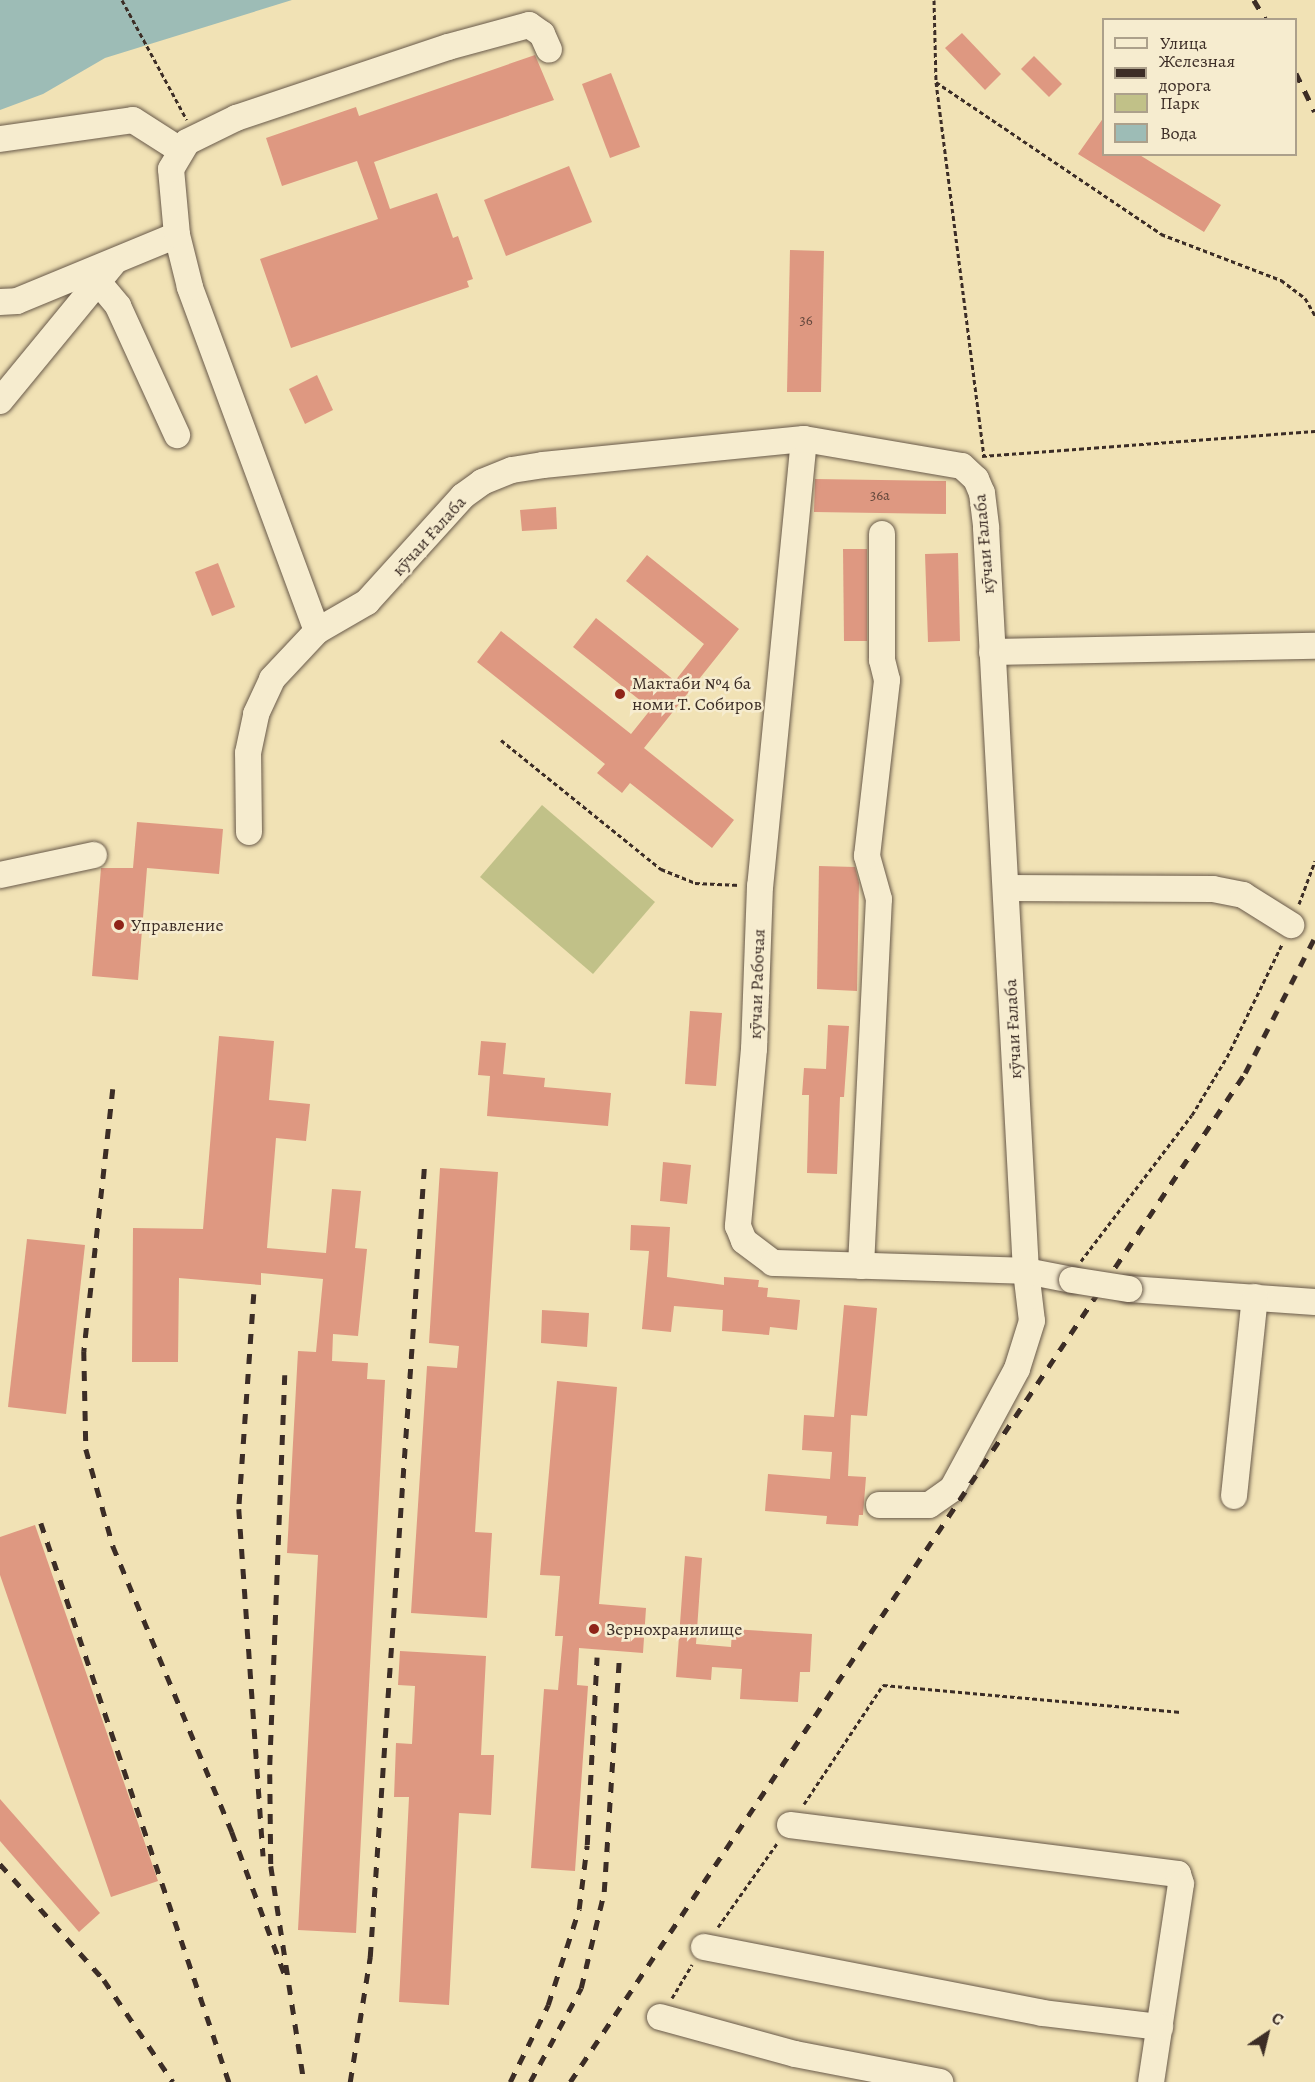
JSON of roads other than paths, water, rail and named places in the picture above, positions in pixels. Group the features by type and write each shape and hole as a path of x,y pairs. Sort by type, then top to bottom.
{"street":[{"path":"317,631 190,287 177,235 171,169 180,150 196,136 236,118 521,26 529,25 542,34 549,50"},
{"path":"0,139 133,120 180,150"},
{"path":"0,302 16,301 177,235"},
{"path":"0,400 116,260"},
{"path":"99,283 118,306 177,435"},
{"name":"кӯчаи Ғалаба","path":"249,832 248,753 256,714 272,679 317,631 367,602 464,496 482,483 512,470 804,439 948,461 977,463 986,528 1026,1271 1032,1321 1017,1369 952,1489 928,1505 879,1505"},
{"name":"кӯчаи Рабочая","path":"804,439 760,886 754,1050 738,1226 744,1241 773,1263 1026,1271"},
{"path":"861,1266 873,1084 879,898 867,856 887,680 882,660 882,534"},
{"path":"992,652 1315,646"},
{"path":"0,875 94,855"},
{"path":"1006,888 1213,889 1243,895 1291,925"},
{"path":"1026,1271 1129,1290 1315,1302"},
{"path":"1234,1496 1255,1297"},
{"path":"790,1825 1178,1874 1181,1884 1151,2082"},
{"path":"704,1947 1042,2013 1161,2027"},
{"path":"660,2017 795,2054 940,2082"}],"water":[{"path":"0,0 292,0 105,58 43,94 0,110"}],"railway":[{"path":"1254,0 1265,18"},
{"path":"1297,75 1315,112"},
{"path":"570,2082 1245,1073 1315,937"},
{"path":"113,1089 84,1351 86,1449 113,1546 232,1832 285,1975"},
{"path":"350,2082 370,1957 424,1168"},
{"path":"254,1294 239,1509 263,1856"},
{"path":"285,1375 270,1774 271,1866 304,2082"},
{"path":"41,1523 229,2082"},
{"path":"510,2082 548,2005 579,1909 587,1845 597,1657"},
{"path":"530,2082 581,1988 604,1892 619,1657"},
{"path":"0,1864 104,1980 173,2082"}],"place":[{"name":"Мактаби №4 ба номи Т. Собиров","path":"620,694"},
{"name":"Управление","path":"119,925"},
{"name":"Зернохранилище","path":"594,1629"}]}
